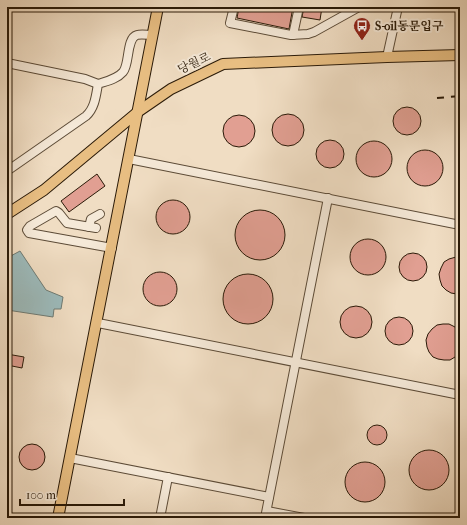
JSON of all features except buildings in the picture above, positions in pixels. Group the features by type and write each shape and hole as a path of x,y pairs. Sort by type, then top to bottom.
{"main road":[{"path":"58,518 98,323 158,7"},
{"name":"당월로","path":"7,214 44,190 139,111 171,89 223,64 460,55"}],"street":[{"path":"234,7 230,23 293,35 314,32 359,7"},
{"path":"293,35 299,7"},
{"path":"387,57 398,7"},
{"path":"7,63 85,79 98,84 114,78 123,72 126,67 133,38 137,35 153,36"},
{"path":"7,171 91,112 98,84"},
{"path":"129,159 460,225"},
{"path":"304,518 266,514 328,198"},
{"path":"100,214 91,219 92,228 66,223 59,213 54,211 30,226 27,230 29,233 112,248"},
{"path":"98,323 460,395"},
{"path":"70,458 269,497"},
{"path":"160,518 168,477"}],"water":[{"path":"20,251 46,290 63,297 61,309 54,309 53,317 7,310 7,258"}],"railway":[{"path":"437,98 460,96"}],"place":[{"name":"S-oil동문입구","path":"362,41"}]}
